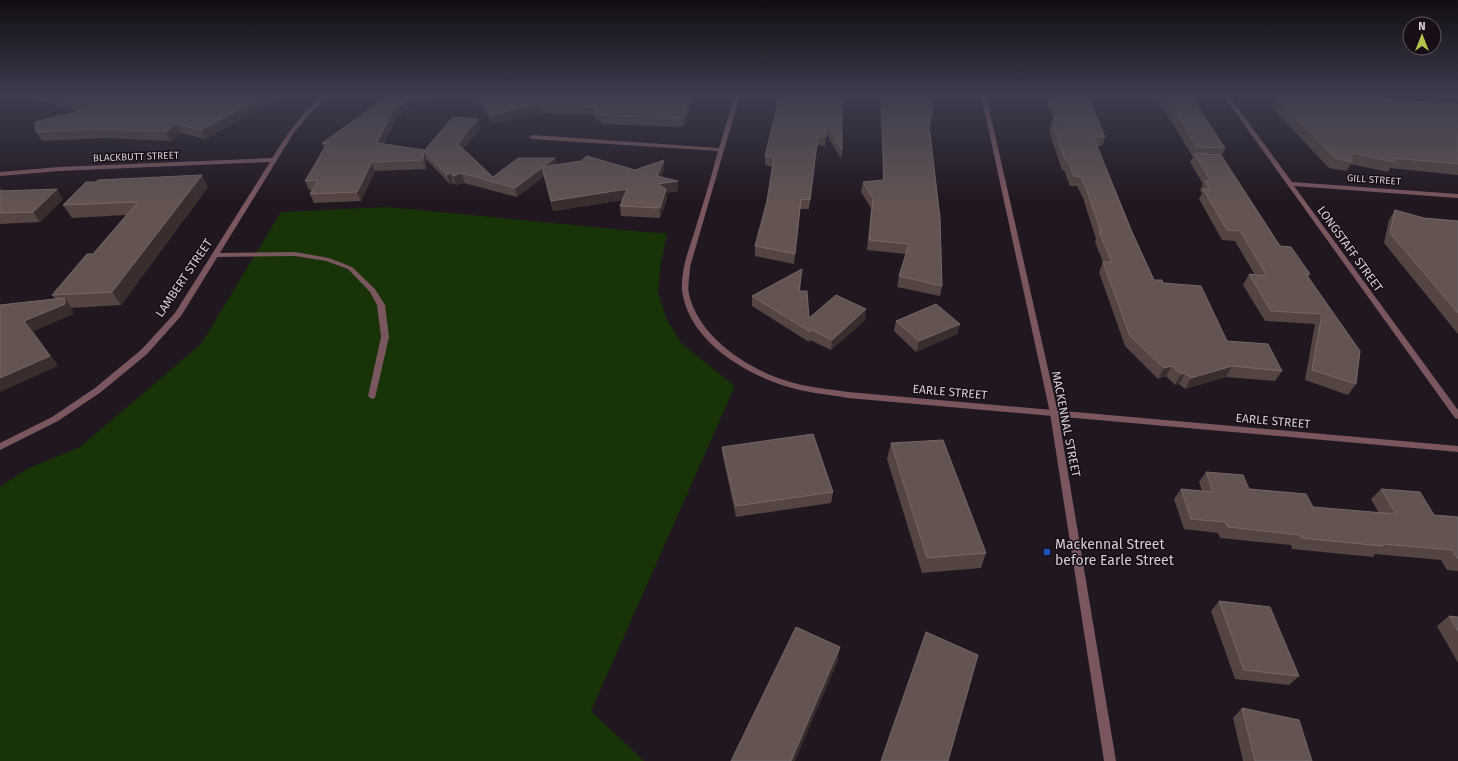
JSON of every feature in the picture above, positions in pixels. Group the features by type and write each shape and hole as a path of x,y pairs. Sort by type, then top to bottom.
{"street":[{"name":"LAMBERT STREET","path":"0,447 55,418 98,390 144,352 178,314 274,160 294,131"},
{"name":"EARLE STREET","path":"728,131 687,267 686,294 694,318 715,345 744,365 788,384 848,395 1458,449"},
{"name":"MACKENNAL STREET","path":"991,131 1054,413 1110,761"},
{"name":"LONGSTAFF STREET","path":"1251,131 1458,416"},
{"path":"532,137 722,150"},
{"name":"BLACKBUTT STREET","path":"0,174 59,168 274,160"},
{"name":"GILL STREET","path":"1289,184 1458,196"},
{"path":"215,255 295,254 327,259 350,268 373,291 381,305 385,337 372,396"}],"green space":[{"path":"387,207 667,234 661,263 658,291 666,318 682,344 735,386 591,711 644,761 0,761 0,487 27,469 80,447 201,344 281,212"}],"building":[{"path":"36,131 68,131 36,132"},
{"path":"134,131 168,131 166,132"},
{"path":"340,131 383,131 377,143 424,150 423,160 372,162 357,192 310,194 318,180 305,181 325,147 329,144 322,143"},
{"path":"441,131 469,131 458,144 493,177 518,158 555,158 515,188 462,173 453,176 451,173 447,175 424,151"},
{"path":"771,131 826,131 826,137 818,136 810,200 801,199 795,254 755,246 767,201 774,157 765,156"},
{"path":"831,131 842,131 842,150"},
{"path":"883,131 930,131 940,218 942,286 899,276 909,244 869,240 873,199 863,182 884,180"},
{"path":"1055,131 1102,131 1105,137 1093,136 1132,232 1154,280 1162,280 1163,283 1201,286 1227,341 1268,344 1282,371 1232,366 1191,378 1185,373 1181,374 1172,366 1164,368 1130,336 1103,262 1112,262 1099,232 1101,232 1086,188 1081,177 1074,176 1068,160 1065,160"},
{"path":"1187,131 1213,131 1225,148 1197,147"},
{"path":"1308,131 1458,131 1458,164 1394,158 1394,162 1352,153 1352,162 1335,158"},
{"path":"1194,153 1221,155 1280,246 1291,247 1310,274 1306,274 1360,351 1356,384 1312,370 1322,314 1271,311 1249,274 1267,276 1240,231 1227,230 1203,189 1210,189 1205,181 1211,181"},
{"path":"587,156 635,170 664,160 657,176 678,181 658,184 666,189 660,208 620,206 627,189 551,201 542,167 581,161"},
{"path":"202,175 112,292 52,295 87,254 93,254 138,202 63,205 86,182 96,182 98,180"},
{"path":"57,189 33,212 0,213 0,191"},
{"path":"1395,210 1424,218 1458,221 1458,313 1390,233"},
{"path":"802,269 799,291 807,291 809,318 836,295 866,309 832,340 810,329 810,332 752,296"},
{"path":"64,298 65,304 24,321 50,356 0,378 0,305"},
{"path":"936,304 960,324 919,341 896,321"},
{"path":"813,434 833,492 736,506 722,447"},
{"path":"943,440 986,553 927,558 891,443"},
{"path":"1206,472 1243,475 1249,489 1306,494 1313,507 1396,514 1381,489 1420,492 1434,515 1458,517 1458,559 1452,550 1382,544 1383,546 1301,538 1300,535 1228,527 1225,522 1191,519 1181,489 1213,492"},
{"path":"1219,601 1270,607 1299,676 1244,670"},
{"path":"1449,616 1458,617 1458,631"},
{"path":"796,627 840,647 791,761 731,761"},
{"path":"926,632 978,655 948,761 881,761"},
{"path":"1242,708 1299,720 1312,761 1255,761"}],"place":[{"name":"Mackennal Street before Earle Street","path":"1047,552"}]}
